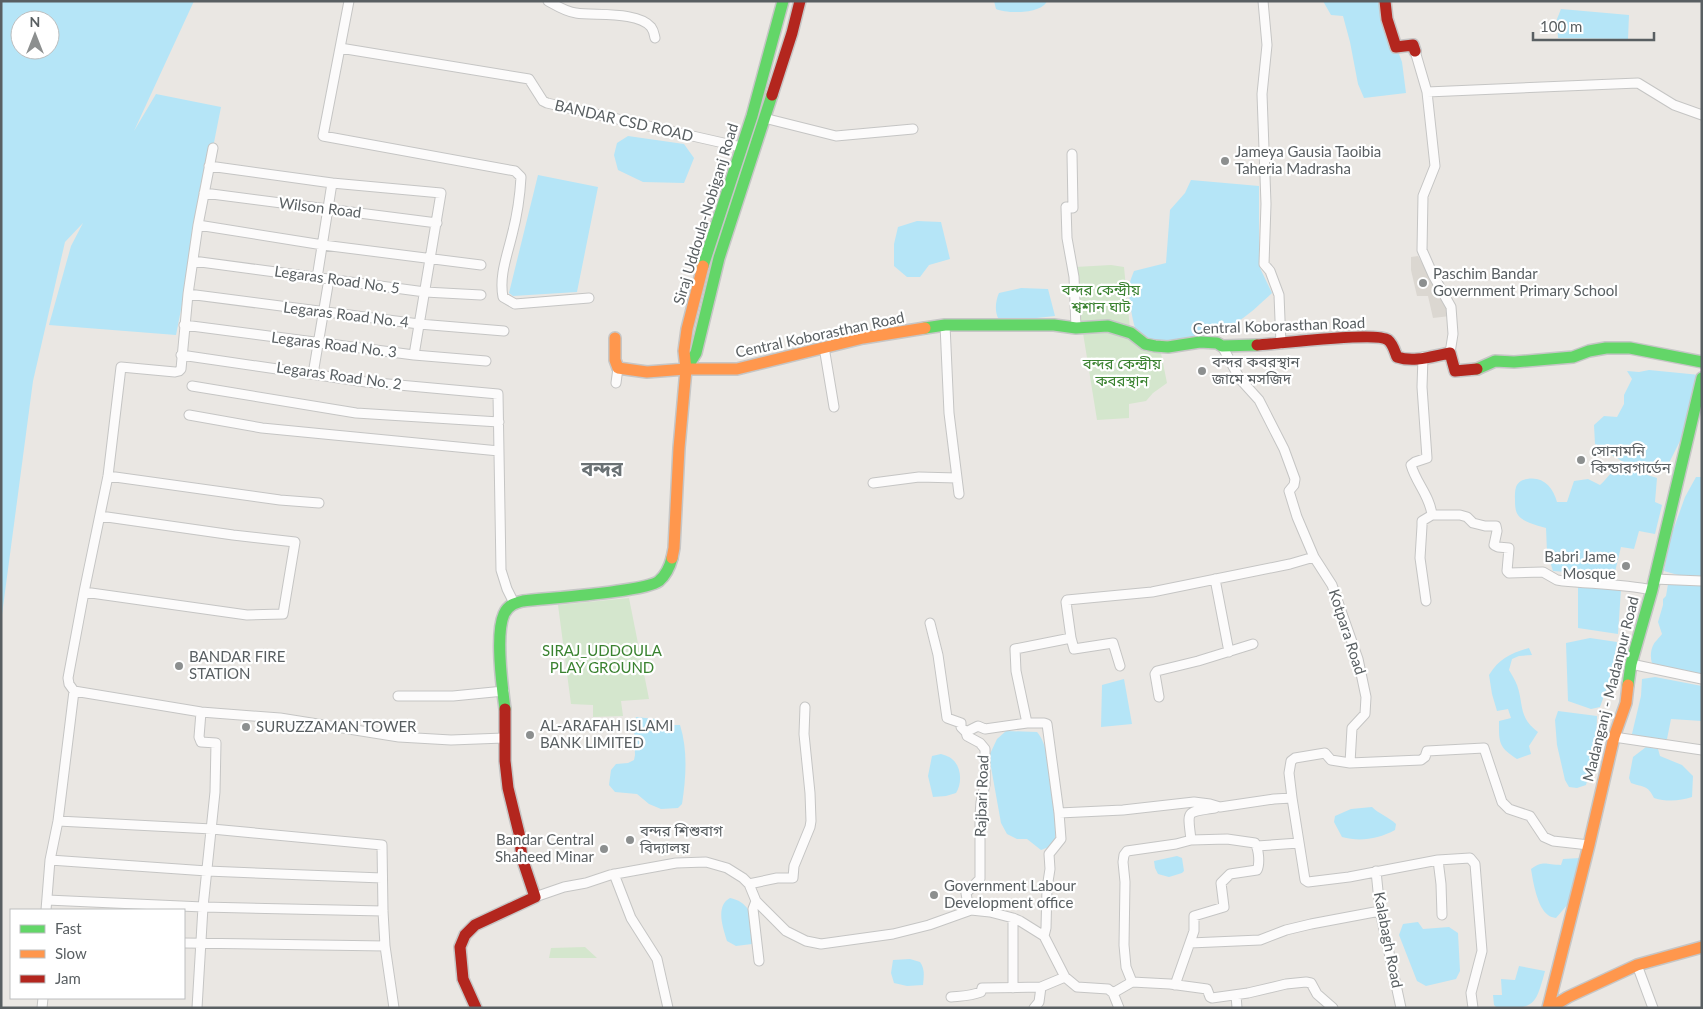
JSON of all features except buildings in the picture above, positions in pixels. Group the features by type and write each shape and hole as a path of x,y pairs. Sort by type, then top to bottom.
{"main road":[{"name":"Siraj Uddoula-Nobiganj Road","path":"514,603 540,598 632,589 659,581 666,573 674,548 679,448 686,369 684,351 690,314 700,275 765,68 783,1"},
{"name":"Siraj Uddoula-Nobiganj Road","path":"686,369 696,353 719,258 755,151 778,72 792,33 800,1"},
{"path":"1385,1 1387,19 1396,47 1413,45 1415,51"},
{"path":"765,68 778,72"},
{"name":"Central Koborasthan Road","path":"618,368 647,372 686,369 737,369 863,338 945,325 1054,325 1076,328 1108,326 1131,333 1145,344 1168,347 1200,342 1217,343 1222,346 1281,344 1328,338 1382,338 1391,342 1396,356 1400,359 1423,358 1450,353"},
{"path":"615,338 615,360 618,368"},
{"path":"1450,353 1455,371 1462,372 1480,369 1495,361 1557,359 1573,357 1589,351 1606,348 1630,348 1702,362"},
{"name":"Madanganj - Madanpur Road","path":"1549,1008 1614,737 1626,703 1631,664 1653,584 1702,378"},
{"path":"476,1008 464,979 461,962 460,947 466,935 475,926 535,897 522,858 508,788 504,738 506,714 500,659 501,632 504,614 514,603"},
{"path":"1549,1008 1636,965 1702,947"}],"street":[{"path":"348,1 322,136 515,171 521,177 520,190 513,233 503,272 501,287 503,297 515,304 589,298"},
{"path":"548,1 574,13 628,17 641,21 650,26 655,38"},
{"path":"1263,1 1267,45 1262,94 1266,204 1264,264 1270,271 1279,295 1281,344"},
{"name":"BANDAR CSD ROAD","path":"340,48 529,79 543,101 547,103 741,148"},
{"path":"1415,51 1427,92 1435,166 1423,196 1422,250 1433,275 1451,307 1453,334 1450,353"},
{"path":"1427,92 1638,83 1674,105 1702,115"},
{"path":"764,118 836,136 913,129"},
{"path":"46,909 50,860 58,821 74,691 69,684 68,678 108,476 121,367 179,372 198,225 213,148"},
{"path":"1072,154 1073,208 1066,207 1067,238 1074,277 1076,328"},
{"path":"209,166 332,183 442,193 414,355"},
{"path":"317,278 332,183"},
{"name":"Wilson Road","path":"204,193 436,223"},
{"path":"198,225 323,245 482,265"},
{"name":"Legaras Road No. 5","path":"193,261 425,292 482,295"},
{"path":"313,374 328,280"},
{"name":"Legaras Road No. 4","path":"188,294 419,324 504,331"},
{"name":"Legaras Road No. 3","path":"184,325 317,344 486,361"},
{"path":"945,325 950,429 958,494"},
{"name":"Kotpara Road","path":"1222,346 1240,379 1259,400 1284,449 1295,480 1290,491 1297,517 1314,557 1332,585 1358,659 1366,697 1364,714 1352,728 1350,762"},
{"path":"824,347 834,407"},
{"name":"Legaras Road No. 2","path":"181,355 366,382 498,394 499,422"},
{"path":"1423,358 1422,387 1427,458 1415,462 1411,466 1429,502 1432,515"},
{"path":"616,384 618,368"},
{"path":"192,386 356,413 499,422 501,570 514,603"},
{"path":"189,415 262,428 499,451"},
{"path":"108,476 270,499 319,503"},
{"path":"873,483 919,477 956,478"},
{"path":"1426,601 1420,558 1422,521 1432,515 1460,515 1484,526 1496,526 1497,531 1494,545 1509,548 1507,571 1509,573 1544,572 1557,580 1601,585 1634,586 1702,581"},
{"path":"84,592 247,615 283,614 295,542 100,516"},
{"path":"1120,666 1113,643 1074,649 1067,600 1152,592 1290,564 1314,557"},
{"path":"1215,579 1229,652"},
{"path":"930,623 938,655 947,718 961,723 961,728 966,732 978,726 985,729 1026,723 1044,722 1047,724 1061,839 1049,854 1050,869 1044,936"},
{"path":"1026,723 1016,671 1016,649 1071,638"},
{"path":"1159,697 1155,674 1157,671 1253,644"},
{"path":"1631,664 1702,679"},
{"path":"74,691 201,712 280,718 399,737 451,740 504,738"},
{"path":"398,696 453,696 504,691"},
{"path":"748,884 777,878 793,878 794,866 810,827 810,793 804,734 805,707"},
{"path":"197,1008 203,907 215,792 216,743 201,742 199,737 201,712"},
{"name":"Rajbari Road","path":"966,732 968,736 985,749 985,785 980,802 980,879 966,893 971,910"},
{"path":"1614,737 1702,750"},
{"path":"1473,1008 1471,993 1482,951 1475,864 1470,858 1438,860 1349,877 1308,882 1305,880 1292,798 1289,773 1291,761 1295,758 1325,753 1331,760 1350,762 1421,760 1427,750 1484,748 1502,802 1509,809 1530,816 1544,837 1553,841 1589,845"},
{"path":"1191,840 1188,816 1195,810 1292,798"},
{"path":"1059,813 1123,810 1194,802 1220,807"},
{"path":"58,821 212,829 382,845 385,946 394,1008"},
{"path":"1132,982 1126,967 1124,945 1125,882 1123,862 1124,854 1127,851 1191,840 1227,839 1252,842 1257,846 1299,843"},
{"path":"1175,985 1194,931 1194,916 1224,907 1222,880 1230,874 1258,869 1257,846"},
{"path":"50,860 207,871 382,878"},
{"path":"1438,860 1442,915"},
{"path":"535,897 614,874 676,863 706,862 735,872 748,884 756,901 786,931 806,941 821,944 893,934 929,925 971,910 990,912 1020,921 1044,936 1065,977 1077,987 1108,989 1113,993 1119,1008"},
{"name":"Kalabagh Road","path":"1376,871 1380,911 1401,1008"},
{"path":"614,874 631,918 657,959 668,1008"},
{"path":"47,900 203,907 383,911"},
{"path":"756,901 753,909 759,962"},
{"path":"1190,943 1260,940 1286,930 1327,920 1380,911"},
{"path":"1013,918 1013,988"},
{"path":"185,943 385,946"},
{"path":"1636,965 1653,1008"},
{"path":"951,996 970,995 980,992 982,988 1041,987 1065,977"},
{"path":"1113,993 1132,982 1207,989 1212,998 1306,982 1311,983 1317,994 1333,1008"},
{"path":"1034,1008 1038,1002 1041,987"},
{"path":"1236,995 1237,1008"}],"shaded area":[{"path":"1418,256 1447,306 1450,316 1433,318 1428,296 1417,296 1411,270 1411,257"}],"green space":[{"name":"বন্দর কেন্দ্রীয় শ্বশান ঘাট","path":"1111,265 1124,267 1130,329 1077,323 1075,267"},
{"name":"বন্দর কেন্দ্রীয় কবরস্থান","path":"1111,331 1143,348 1161,353 1167,383 1153,393 1146,401 1129,404 1129,418 1097,420 1083,333"},
{"name":"SIRAJ_UDDOULA PLAY GROUND","path":"629,598 649,699 621,701 623,716 593,717 593,705 571,704 558,605"},
{"path":"585,947 597,958 549,958 551,948"}],"water":[{"path":"1,1 194,1 134,131 156,94 221,107 176,335 49,325 71,246 83,223 65,242 33,381 1,622"},
{"path":"994,1 1047,1 1044,5 1032,11 1008,12 996,9"},
{"path":"1323,1 1386,1 1388,25 1402,62 1406,93 1364,98 1358,84 1343,16 1331,15"},
{"path":"1561,9 1629,15 1628,39 1558,38 1557,19"},
{"path":"628,136 684,144 694,158 684,183 643,182 618,170 614,155 617,143"},
{"path":"538,175 598,187 577,292 513,296 509,293"},
{"path":"1191,180 1259,186 1259,261 1260,268 1272,293 1254,310 1234,324 1214,332 1171,340 1146,338 1138,334 1134,325 1129,296 1130,282 1134,271 1166,263 1170,210 1185,193"},
{"path":"917,221 941,222 950,259 929,265 920,277 907,277 894,266 894,244 898,227"},
{"path":"1021,288 1048,289 1055,316 1001,322 997,316 996,308 999,293"},
{"path":"1649,370 1700,375 1681,439 1665,471 1646,470 1628,464 1595,444 1594,425 1604,416 1617,417 1624,404 1624,395 1632,379 1627,371 1639,372"},
{"path":"1619,466 1657,478 1655,502 1662,505 1655,534 1639,531 1634,549 1621,547 1613,580 1553,571 1547,552 1546,528 1524,520 1518,515 1515,505 1516,486 1523,480 1538,479 1550,487 1557,502 1567,502 1574,481 1588,479 1600,485"},
{"path":"1696,477 1702,477 1702,576 1678,575 1664,571 1670,539 1685,497"},
{"path":"1702,583 1702,677 1654,667 1651,661 1653,646 1662,634 1658,622 1668,584"},
{"path":"1578,587 1621,589 1618,634 1578,628"},
{"path":"1590,638 1617,642 1606,691 1600,707 1591,709 1568,701 1566,643"},
{"path":"1529,648 1532,655 1519,656 1512,659 1509,670 1517,685 1524,716 1538,732 1529,746 1531,754 1517,759 1506,751 1501,743 1499,721 1511,718 1508,709 1497,711 1489,675 1506,657"},
{"path":"1655,677 1702,686 1702,721 1671,719 1667,739 1652,742 1631,738 1641,696 1642,679"},
{"path":"1124,679 1132,724 1101,727 1102,685"},
{"path":"1558,711 1597,716 1596,747 1586,785 1577,788 1569,787 1565,780 1557,745 1555,720"},
{"path":"636,717 655,719 663,725 680,725 686,764 682,804 678,808 661,809 649,804 637,794 615,792 609,785 611,770 616,764 628,763 634,760 634,723"},
{"path":"1006,731 1037,732 1047,753 1054,800 1055,840 1049,847 1041,850 1027,839 1017,839 1007,834 1001,823 989,756 997,739"},
{"path":"1646,747 1658,749 1660,756 1682,765 1693,776 1692,797 1673,800 1654,798 1647,788 1631,783 1629,778 1633,757"},
{"path":"941,754 951,758 958,766 959,785 956,793 933,797 928,776 932,756"},
{"path":"1372,807 1396,824 1395,830 1369,839 1342,837 1334,822 1335,816 1351,809"},
{"path":"1177,856 1182,858 1184,871 1182,873 1169,877 1158,874 1154,861"},
{"path":"1580,858 1568,904 1556,918 1550,916 1544,911 1538,900 1531,869 1542,864 1561,865 1563,859"},
{"path":"730,898 743,904 751,915 754,929 752,944 736,946 727,941 721,912 725,902"},
{"path":"1418,922 1423,929 1449,927 1458,933 1460,971 1456,979 1426,986 1417,981 1399,935 1403,924"},
{"path":"910,959 920,962 923,967 923,985 907,986 894,983 891,973 893,960"},
{"path":"1519,966 1545,971 1535,999 1526,1006 1497,1008 1494,1005 1493,995 1502,995 1501,979 1515,980"}],"traffic: fast":[{"path":"703,266 752,116 783,1"},
{"path":"686,369 696,353 719,258 772,95"},
{"path":"925,328 945,325 1054,325 1076,328 1108,326 1131,333 1145,344 1155,346 1168,347 1200,342 1217,343 1222,346 1257,345"},
{"path":"1477,369 1495,361 1514,362 1573,357 1589,351 1606,348 1630,348 1702,362"},
{"path":"1628,685 1631,664 1652,590 1702,378"},
{"path":"505,709 500,660 500,634 504,614 510,606 523,601 595,594 650,585 659,581 664,576 672,558"}],"traffic: slow":[{"path":"672,558 686,369 684,351 687,329 703,266"},
{"path":"615,338 615,360 618,368 647,372 686,369 737,369 863,338 925,328"},
{"path":"1548,1008 1614,737 1626,703 1628,685"},
{"path":"1550,1008 1568,997 1637,965 1702,947"}],"traffic: jam":[{"path":"772,95 800,1"},
{"path":"1385,1 1387,19 1396,47 1413,45 1415,51"},
{"path":"1257,345 1347,337 1380,338 1388,340 1394,348 1397,357 1403,359 1417,359 1450,353 1455,371 1477,369"},
{"path":"476,1008 463,979 460,947 465,935 475,925 535,897 522,858 519,833 508,788 505,761 505,709"}],"place":[{"name":"Jameya Gausia Taoibia Taheria Madrasha","path":"1225,161"},
{"name":"Paschim Bandar Government Primary School","path":"1423,283"},
{"name":"বন্দর কবরস্থান জামে মসজিদ","path":"1202,371"},
{"name":"সোনামনি কিন্ডারগার্ডেন","path":"1581,460"},
{"name":"Babri Jame Mosque","path":"1626,566"},
{"name":"BANDAR FIRE STATION","path":"179,666"},
{"name":"SURUZZAMAN TOWER","path":"246,727"},
{"name":"AL-ARAFAH ISLAMI BANK LIMITED","path":"530,735"},
{"name":"বন্দর শিশুবাগ বিদ্যালয়","path":"630,840"},
{"name":"Bandar Central Shaheed Minar","path":"604,849"},
{"name":"Government Labour Development office","path":"934,895"}],"district":[{"name":"বন্দর","path":"602,469"}]}
